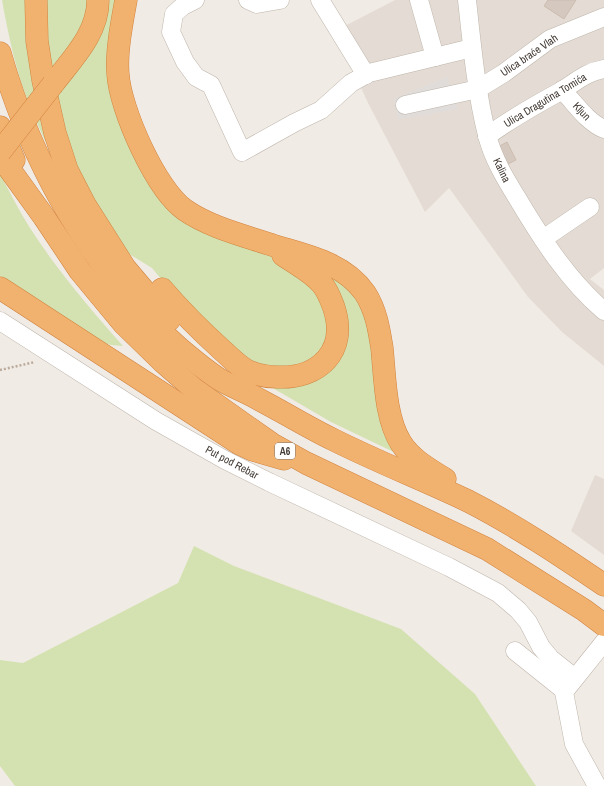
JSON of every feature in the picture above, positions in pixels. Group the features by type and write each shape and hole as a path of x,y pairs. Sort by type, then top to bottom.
{"highway":[{"path":"36,0 37,41 43,80 55,133 67,170 85,206 125,268 180,332 203,354 258,398"},
{"path":"0,152 85,42 96,17 98,0"},
{"path":"126,0 118,66 118,79 126,113 135,135 151,166 169,194 187,211 221,227 329,264 346,274 364,293 380,330 388,405 393,426 400,442 422,464 470,493 488,507 496,517"},
{"path":"0,53 12,94 30,139 47,174 76,225 113,279 143,313 170,340 198,364 228,384 258,398 287,416 334,440 468,502 538,541 604,585"},
{"path":"0,127 30,192 44,217"},
{"path":"0,156 44,217"},
{"name":"A6","path":"44,217 80,271 123,323 163,362 194,389 272,444 306,463 487,549 584,610 604,625"},
{"path":"113,250 136,263 149,273 177,306 202,332 240,366 248,371 269,377 294,377 307,374 324,363 332,353 336,342 337,323 331,300 323,285 316,277 262,242"},
{"path":"0,288 240,444 252,450 306,463"}],"street":[{"path":"195,0 183,6 174,14 171,32 185,62 196,77 211,85 242,152 294,122 321,110 351,83 366,75 472,48"},
{"path":"248,0 257,4 280,0"},
{"path":"320,0 366,75"},
{"path":"419,0 435,57"},
{"name":"Kalina","path":"467,0 478,89 487,136 499,169 561,266 578,287 604,311"},
{"name":"Ulica braće Vlah","path":"404,106 478,89 504,73 550,39 604,17"},
{"name":"Ulica Dragutina Tomića","path":"487,136 542,100 562,90 580,77 595,70 604,69"},
{"name":"Kljun","path":"562,90 588,118 604,129"},
{"path":"543,239 590,207"},
{"name":"Put pod Rebar","path":"0,321 156,421 225,460 477,581 498,593 518,610 528,622 541,647 570,684"},
{"path":"597,786 574,744 564,692 604,642"},
{"path":"515,651 570,684"}],"path":[{"path":"0,370 56,356"}],"shaded area":[{"path":"395,0 604,0 604,268 590,279 604,290 604,366 562,332 528,297 449,188 425,212 368,103 335,31"},
{"path":"447,77 458,109 398,119 394,99"},
{"path":"595,475 604,479 604,555 571,531"}],"green space":[{"path":"2,0 27,0 51,153 35,119 22,85 10,42"},
{"path":"45,0 89,0 84,26 52,76 48,50"},
{"path":"106,0 118,0 115,27 157,188 261,247 323,294 329,342 310,367 259,370 186,309 152,268 126,252 93,207 70,148 56,94"},
{"path":"0,174 26,222 40,244 86,303 123,346 111,345 93,340 8,283 0,276"},
{"path":"311,266 340,281 355,298 363,313 368,324 400,455 331,422 259,380 338,355"},
{"path":"194,546 234,566 401,629 475,694 536,786 15,786 0,766 0,660 23,663 178,583"}],"building":[{"path":"548,0 576,0 564,19 544,6"},
{"path":"507,142 516,160 504,166 496,148"}]}
